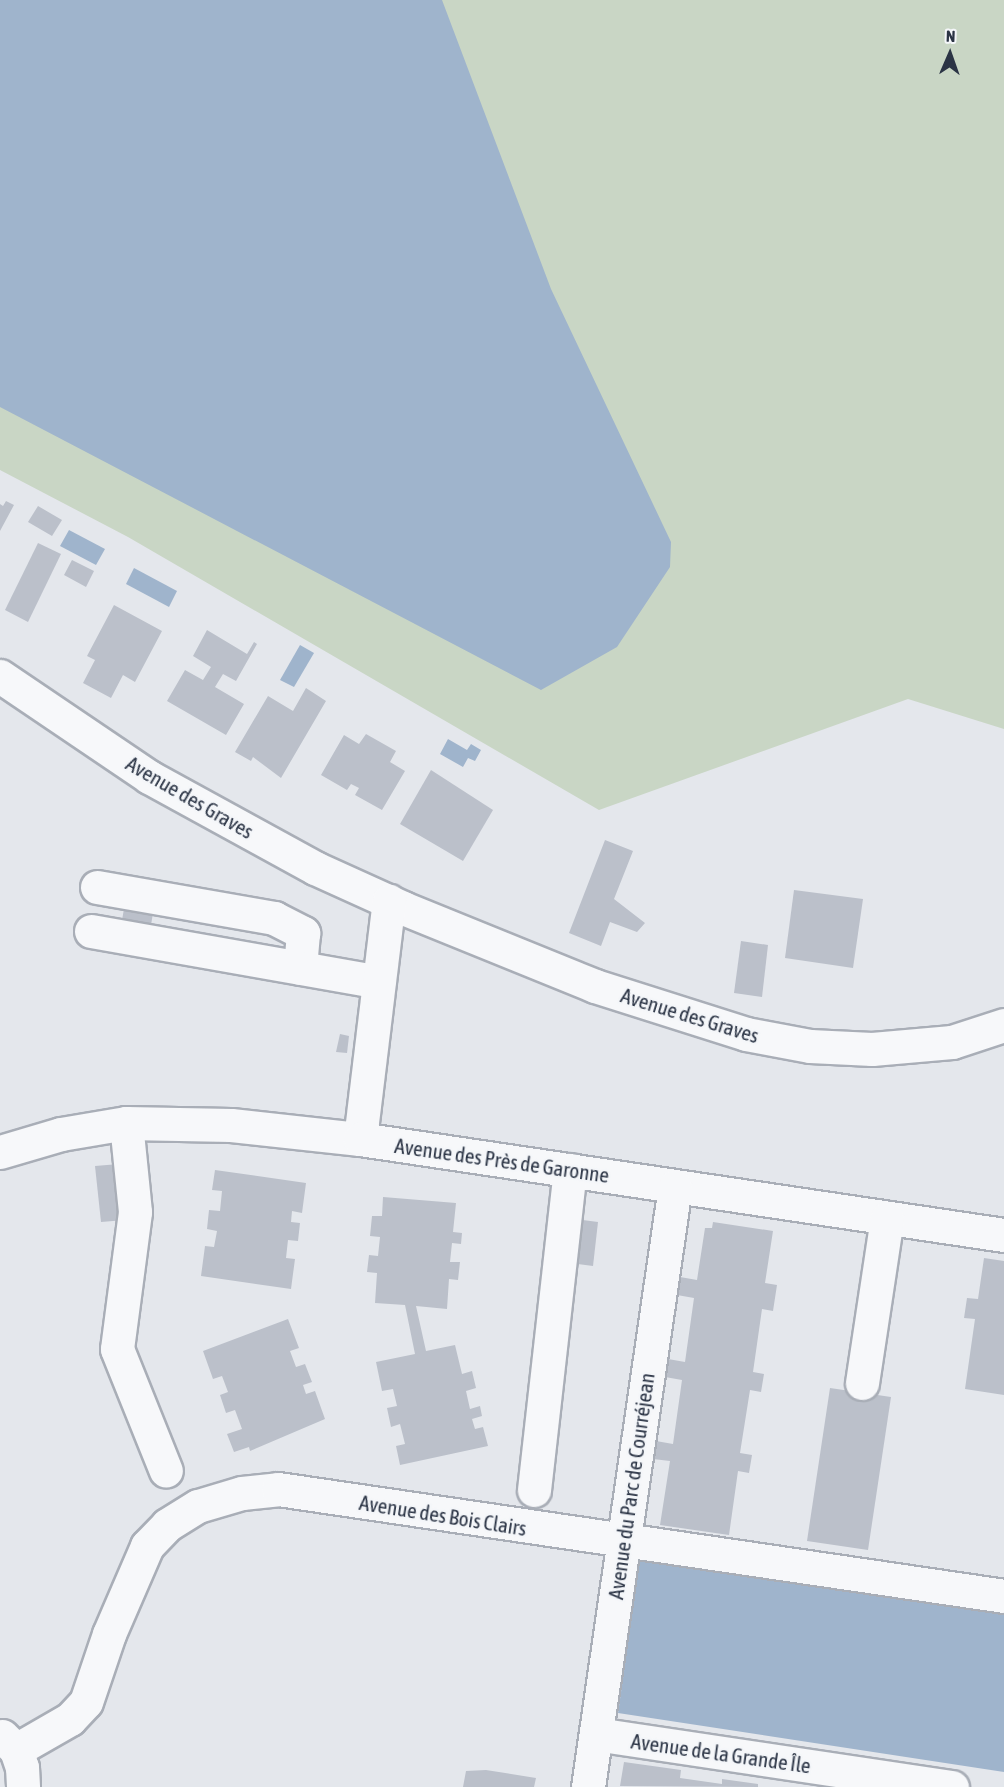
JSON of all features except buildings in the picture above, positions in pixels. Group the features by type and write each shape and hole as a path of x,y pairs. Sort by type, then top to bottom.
{"street":[{"name":"Avenue des Graves","path":"0,676 149,777 315,868 595,986 746,1034 810,1046 872,1049 952,1042 1004,1025"},
{"path":"97,887 274,918 303,933 300,968"},
{"path":"360,1139 389,901"},
{"path":"91,932 379,982"},
{"path":"126,1123 135,1212 117,1349 166,1471"},
{"name":"Avenue des Près de Garonne","path":"0,1152 61,1134 126,1123 231,1125 360,1139 1004,1235"},
{"path":"534,1490 570,1170"},
{"name":"Avenue du Parc de Courréjean","path":"588,1787 675,1186"},
{"path":"862,1383 887,1218"},
{"name":"Avenue des Bois Clairs","path":"8,1742 70,1719 86,1702 109,1634 147,1546 167,1526 198,1506 278,1489 1004,1596"},
{"name":"Avenue de la Grande Île","path":"596,1734 891,1782 952,1787"},
{"path":"8,1742 22,1767 23,1787"}],"green space":[{"path":"0,0 1004,0 1004,729 908,699 599,810 128,537 0,470"}],"water":[{"path":"0,0 442,0 551,289 671,542 670,567 617,647 541,690 0,407"},
{"path":"69,530 105,549 96,565 60,546"},
{"path":"134,568 177,591 169,607 126,584"},
{"path":"300,645 314,653 294,687 280,680"},
{"path":"448,739 467,750 471,744 481,750 475,761 468,758 463,767 440,754"},
{"path":"640,1558 1004,1612 1004,1772 618,1713"}]}
